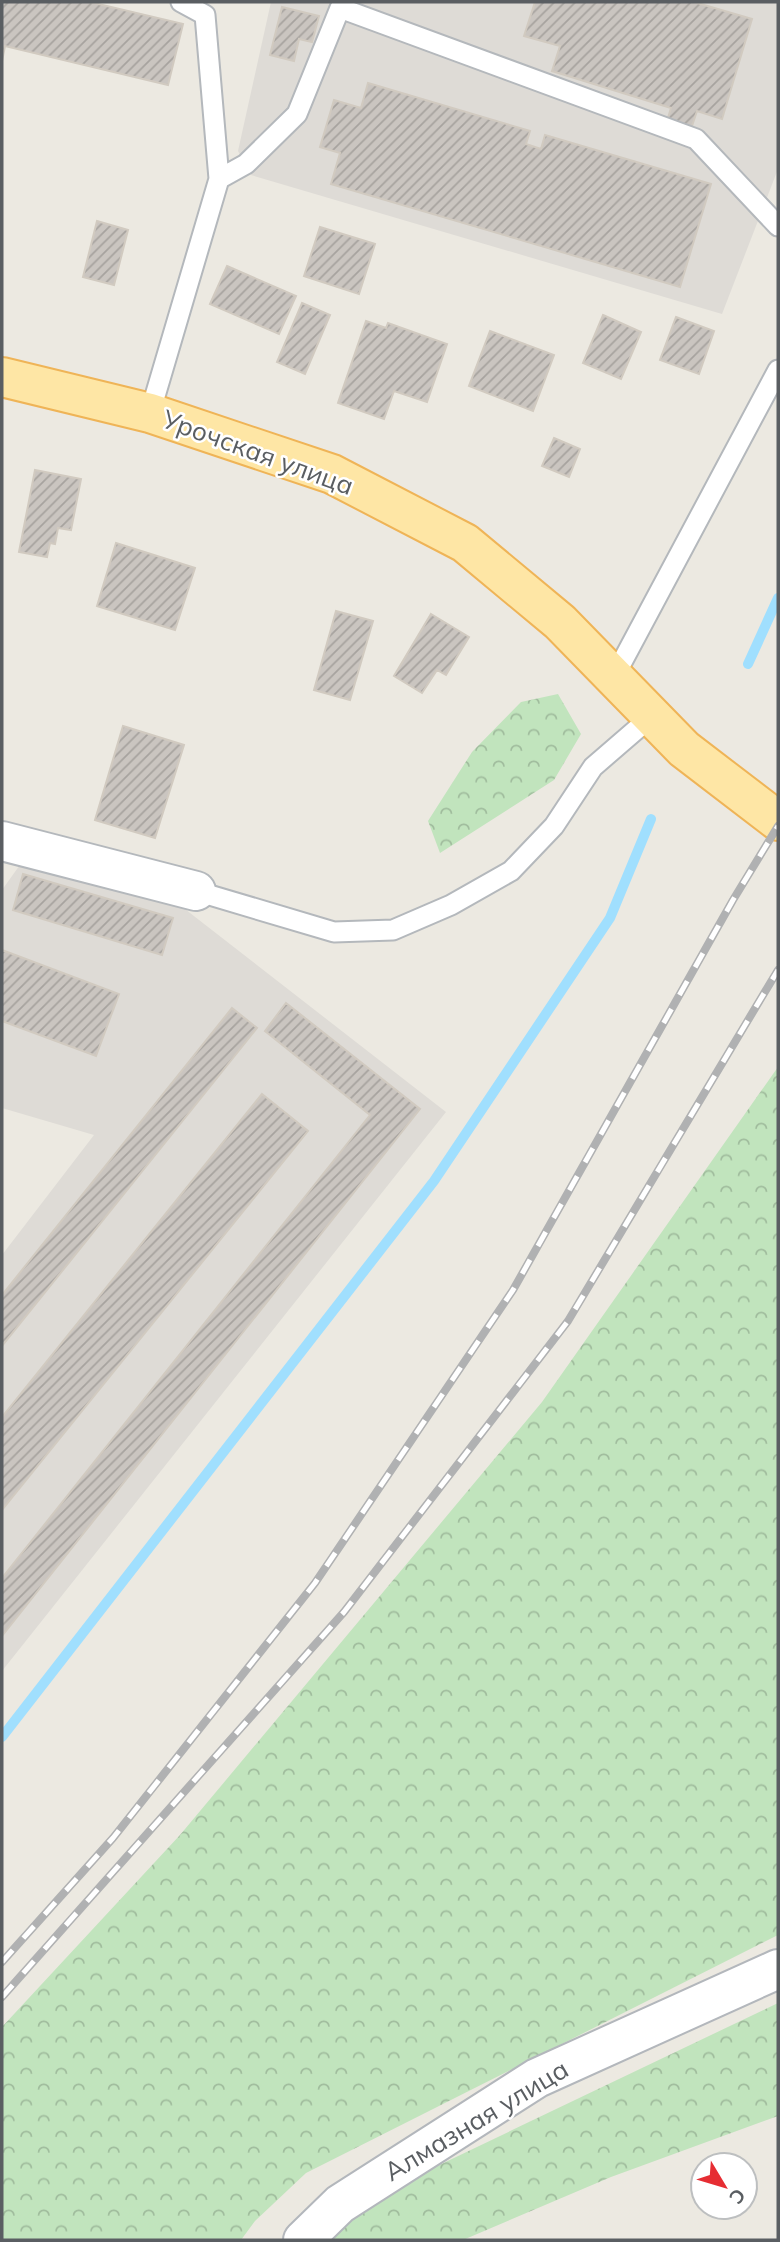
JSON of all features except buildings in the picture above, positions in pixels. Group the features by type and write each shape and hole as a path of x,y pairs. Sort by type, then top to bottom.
{"main road":[{"name":"Урочская улица","path":"2,377 150,413 332,474 465,543 560,622 684,749 778,821"}],"street":[{"path":"2,841 196,891"},
{"name":"Алмазная улица","path":"303,2240 340,2204 537,2078 778,1969"}],"lane":[{"path":"150,413 219,179 205,15 181,2"},
{"path":"219,179 246,164 297,114 340,8 696,139 778,226"},
{"path":"614,677 778,370"},
{"path":"196,891 334,932 393,930 451,905 511,871 554,826 593,767 652,716"}],"shaded area":[{"path":"271,2 778,2 778,169 722,314 251,175 238,151"},
{"path":"22,862 181,906 446,1112 2,1671 2,1255 94,1135 2,1108 2,890"}],"green space":[{"path":"558,694 581,734 554,780 440,853 428,821 472,752 521,702"},
{"path":"778,1067 778,1935 306,2173 255,2221 241,2240 2,2240 2,2027 180,1835 542,1402"},
{"path":"778,2003 778,2116 611,2177 463,2240 328,2240 389,2189"}],"waterway":[{"path":"748,664 778,598"},
{"path":"2,1737 434,1181 610,918 651,819"}],"railway":[{"path":"2,1962 113,1838 315,1583 513,1290 733,900 778,826"},
{"path":"2,1997 344,1612 568,1321 778,970"}]}
